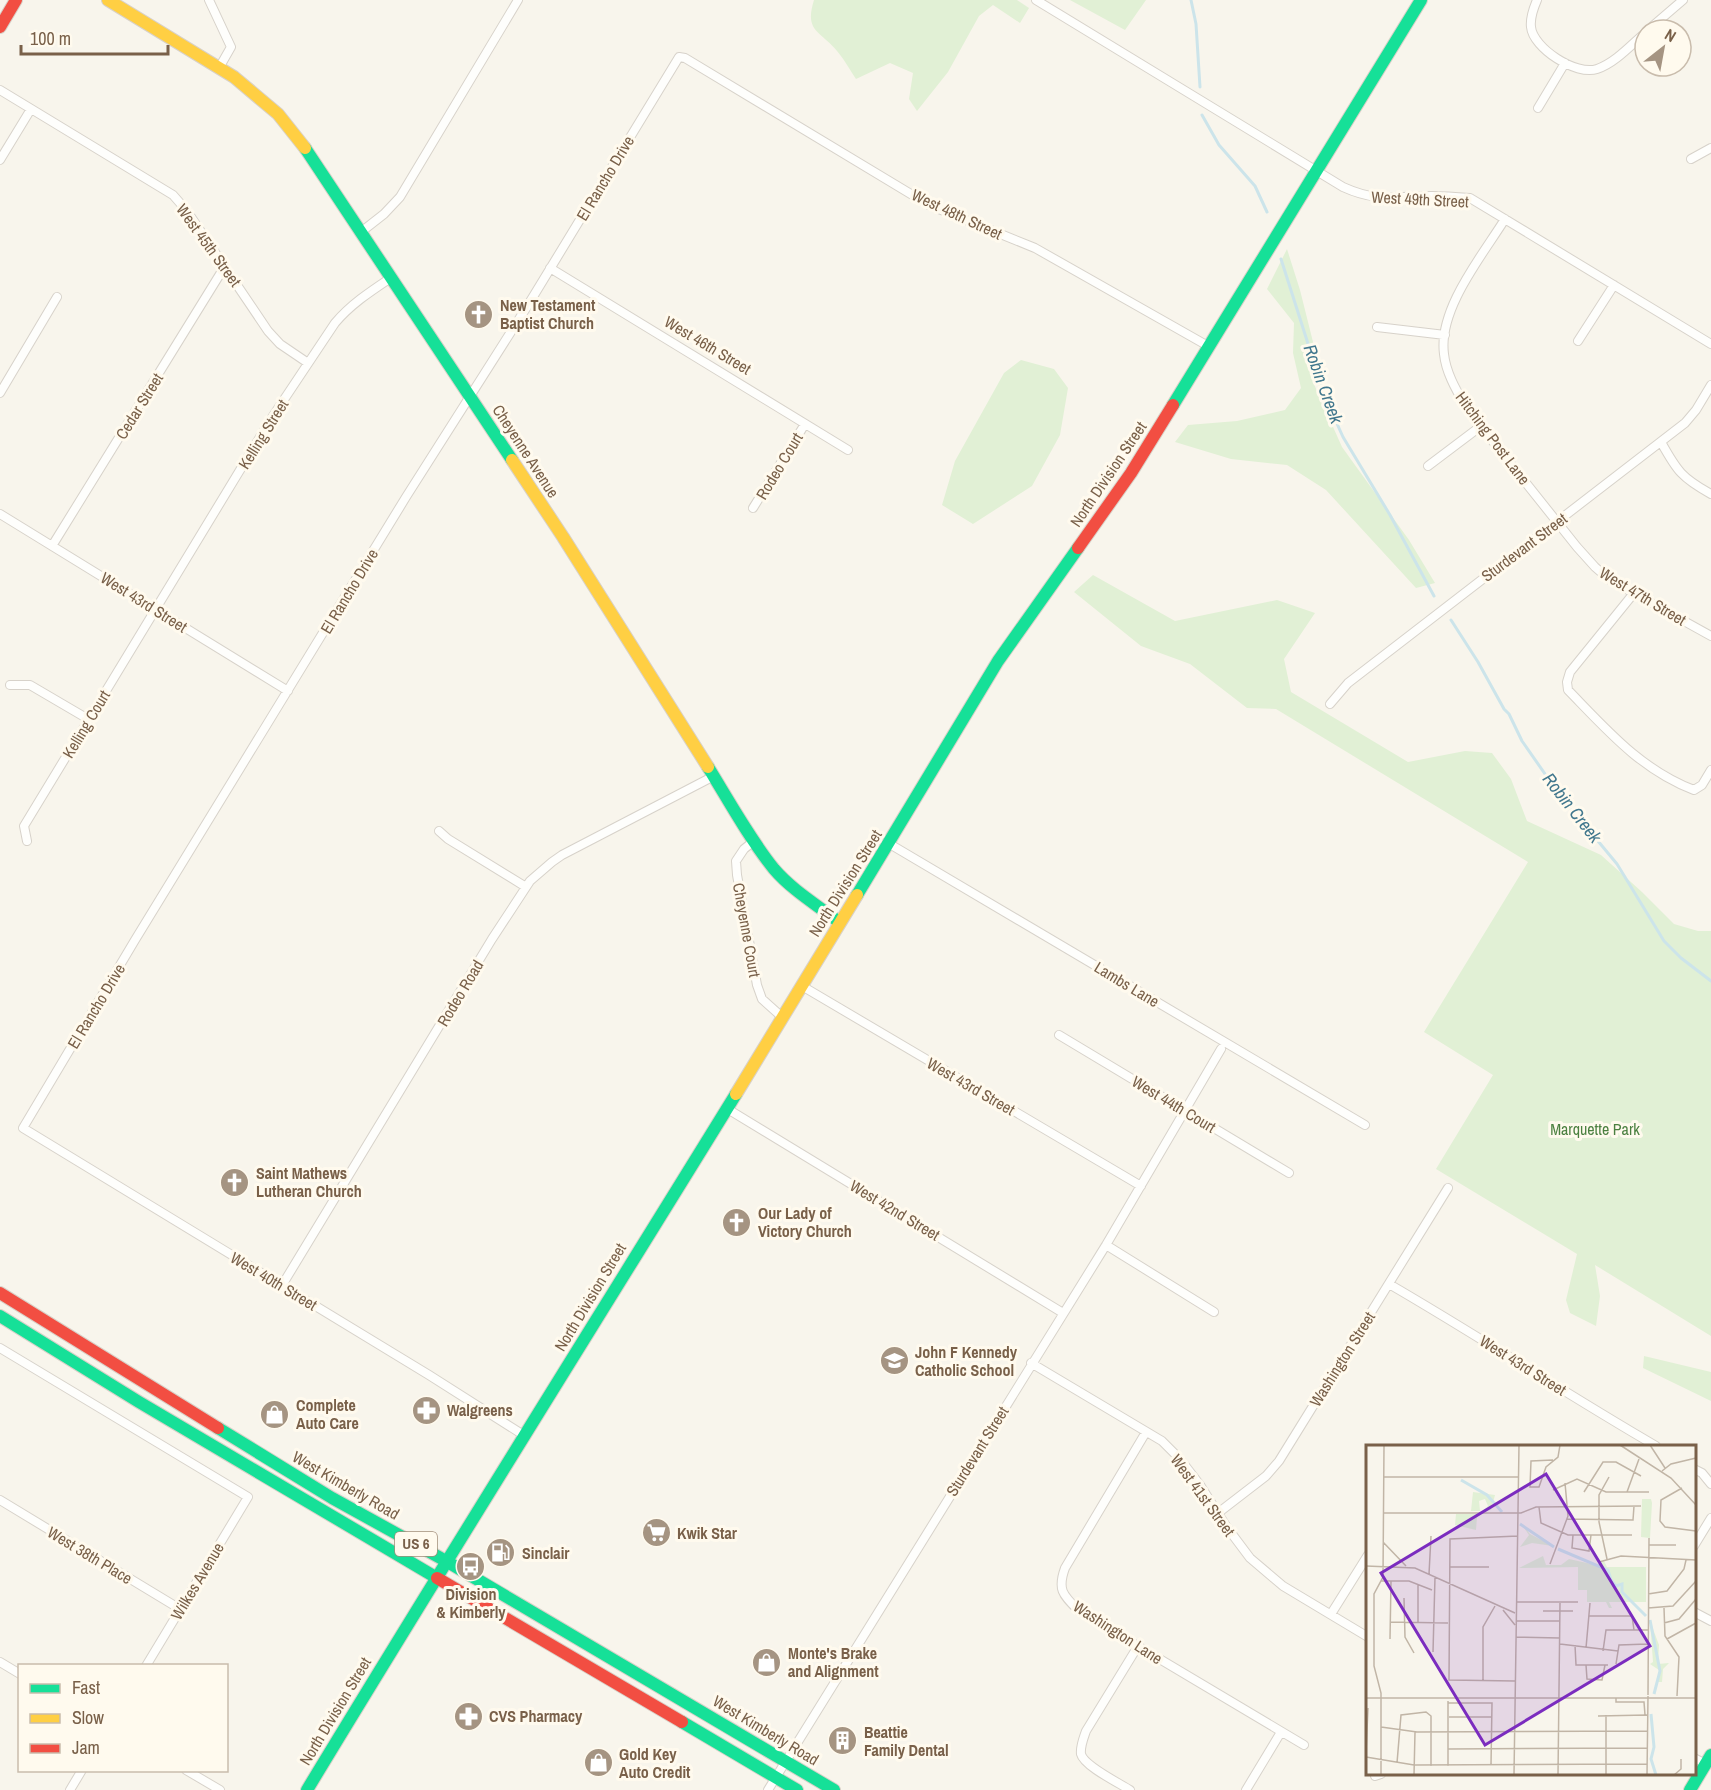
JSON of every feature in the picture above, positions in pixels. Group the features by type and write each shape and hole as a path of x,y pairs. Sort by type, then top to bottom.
{"main road":[{"path":"0,27 16,0"},
{"path":"108,0 219,68"},
{"name":"North Division Street","path":"307,1790 802,986 998,661 1131,473 1421,0"},
{"name":"Cheyenne Avenue","path":"219,68 234,77 278,114 303,146 563,537 754,841 775,870 839,922"},
{"name":"West Kimberly Road","path":"0,1293 99,1356 333,1497 446,1561 834,1790"},
{"name":"West Kimberly Road","path":"0,1316 139,1402 797,1790"},
{"path":"1690,1790 1704,1759"}],"street":[{"path":"209,0 231,47 219,68"},
{"path":"361,232 384,214 400,197 518,0"},
{"name":"West 49th Street","path":"1036,0 1316,171 1361,195 1381,198 1434,196 1470,198 1711,344"},
{"path":"1537,0 1533,7 1531,27 1537,42 1546,51 1578,69 1589,71 1598,69 1617,58 1633,44"},
{"path":"1662,18 1683,0"},
{"name":"El Rancho Drive","path":"23,1128 406,497 550,268 678,57"},
{"name":"West 48th Street","path":"678,57 685,58 929,204 1035,248 1208,346"},
{"path":"1538,108 1565,63"},
{"name":"West 45th Street","path":"0,90 172,195 187,211 268,331 280,344 308,363"},
{"path":"0,160 31,109"},
{"path":"1691,159 1711,148"},
{"name":"Hitching Post Lane","path":"1506,219 1452,303 1445,335 1444,355 1454,386 1467,409 1557,522"},
{"name":"Cedar Street","path":"52,546 225,266"},
{"name":"West 46th Street","path":"550,268 848,450"},
{"name":"Kelling Street","path":"155,609 271,419 335,323 346,309 392,277"},
{"path":"1578,341 1614,285"},
{"path":"0,393 57,297"},
{"path":"1377,327 1445,335"},
{"name":"Sturdevant Street","path":"1330,704 1348,683 1685,423 1711,385"},
{"name":"Rodeo Court","path":"753,508 805,424"},
{"path":"1428,466 1481,426"},
{"path":"1661,442 1676,469 1684,478 1711,494"},
{"name":"West 43rd Street","path":"0,514 288,691"},
{"name":"West 47th Street","path":"1557,522 1595,567 1610,580 1711,636"},
{"path":"1634,593 1570,672 1567,682 1568,690 1624,748 1680,784 1694,790 1702,785 1711,770"},
{"name":"Kelling Court","path":"27,841 24,826 155,609"},
{"path":"10,685 30,685 88,719"},
{"name":"Rodeo Road","path":"281,1287 526,887 562,855 714,776"},
{"path":"439,831 448,839 526,887"},
{"name":"Cheyenne Court","path":"754,841 735,861 737,875 757,985 762,999 782,1017"},
{"name":"Lambs Lane","path":"888,843 1365,1125"},
{"name":"West 43rd Street","path":"802,986 1141,1186"},
{"name":"West 44th Court","path":"1059,1035 1289,1173"},
{"name":"Sturdevant Street","path":"768,1790 1106,1245 1221,1049"},
{"name":"West 42nd Street","path":"726,1108 1063,1313"},
{"name":"West 40th Street","path":"23,1128 525,1436"},
{"name":"Washington Street","path":"1218,1513 1266,1476 1279,1461 1448,1188"},
{"path":"1106,1245 1214,1312"},
{"name":"West 43rd Street","path":"1389,1284 1457,1323 1591,1408 1654,1445"},
{"name":"Wilkes Avenue","path":"0,1348 248,1497 147,1664"},
{"name":"West 41st Street","path":"1031,1363 1162,1442 1200,1485 1250,1558 1283,1586 1366,1636"},
{"name":"Washington Lane","path":"1146,1432 1065,1568 1060,1580 1063,1595 1079,1611 1304,1745"},
{"path":"1696,1470 1711,1484"},
{"name":"West 38th Place","path":"0,1500 180,1609"},
{"path":"1696,1544 1711,1518"},
{"path":"1331,1614 1366,1558"},
{"path":"1696,1613 1711,1621"},
{"path":"1130,1790 1087,1763 1082,1754 1082,1741 1138,1646"},
{"path":"0,1662 18,1673"},
{"path":"1246,1790 1281,1732"},
{"path":"70,1790 81,1772"},
{"path":"189,1772 220,1790"}],"green space":[{"path":"814,0 1017,0 1029,8 1020,23 993,5 979,16 948,72 917,111 909,99 913,73 890,63 856,79 840,54 812,25 811,11"},
{"path":"1070,0 1146,0 1125,30"},
{"path":"1287,249 1317,358 1313,382 1342,447 1409,540 1435,583 1416,588 1326,490 1287,465 1231,459 1175,442 1188,425 1237,421 1285,410 1301,388 1293,353 1294,323 1267,289"},
{"path":"1021,360 1054,369 1068,388 1060,435 1032,486 973,524 942,505 955,461 1004,373"},
{"name":"Marquette Park","path":"1093,575 1175,621 1277,600 1315,613 1284,659 1291,692 1408,762 1465,751 1492,753 1511,779 1527,821 1601,855 1674,924 1698,931 1711,931 1711,1336 1595,1265 1600,1296 1596,1326 1570,1313 1566,1300 1577,1254 1436,1169 1493,1075 1424,1032 1528,862 1276,709 1247,708 1190,664 1141,646 1074,592"},
{"path":"1644,1356 1711,1372 1711,1401 1643,1368"}],"waterway":[{"name":"Robin Creek","path":"1191,0 1196,24 1200,87"},
{"name":"Robin Creek","path":"1202,115 1219,145 1255,186 1267,212"},
{"name":"Robin Creek","path":"1281,259 1325,397 1343,437 1390,515 1434,596"},
{"name":"Robin Creek","path":"1451,620 1509,714 1522,741 1559,794 1617,864 1664,941 1681,958 1711,981"}],"traffic: fast":[{"path":"1173,405 1421,0"},
{"path":"305,148 512,460"},
{"path":"857,895 998,661 1078,548"},
{"path":"708,767 774,869 797,891 839,922"},
{"path":"307,1790 736,1094"},
{"path":"0,1316 139,1402 437,1578"},
{"path":"218,1428 332,1498 446,1561 834,1790"},
{"path":"682,1722 797,1790"},
{"path":"1690,1790 1711,1755"}],"traffic: slow":[{"path":"108,0 234,77 278,114 305,148"},
{"path":"512,460 708,767"},
{"path":"736,1094 857,895"}],"traffic: jam":[{"path":"0,27 16,0"},
{"path":"1078,548 1131,473 1173,405"},
{"path":"0,1293 218,1428"},
{"path":"437,1578 682,1722"}],"place":[{"name":"New Testament Baptist Church","path":"479,314"},
{"name":"Saint Mathews Lutheran Church","path":"235,1182"},
{"name":"Our Lady of Victory Church","path":"737,1222"},
{"name":"John F Kennedy Catholic School","path":"894,1361"},
{"name":"Walgreens","path":"426,1410"},
{"name":"Complete Auto Care","path":"275,1414"},
{"name":"Kwik Star","path":"656,1533"},
{"name":"Sinclair","path":"501,1553"},
{"name":"Division & Kimberly","path":"471,1566"},
{"name":"Monte's Brake and Alignment","path":"767,1662"},
{"name":"CVS Pharmacy","path":"468,1716"},
{"name":"Beattie Family Dental","path":"843,1741"},
{"name":"Gold Key Auto Credit","path":"598,1763"}]}
